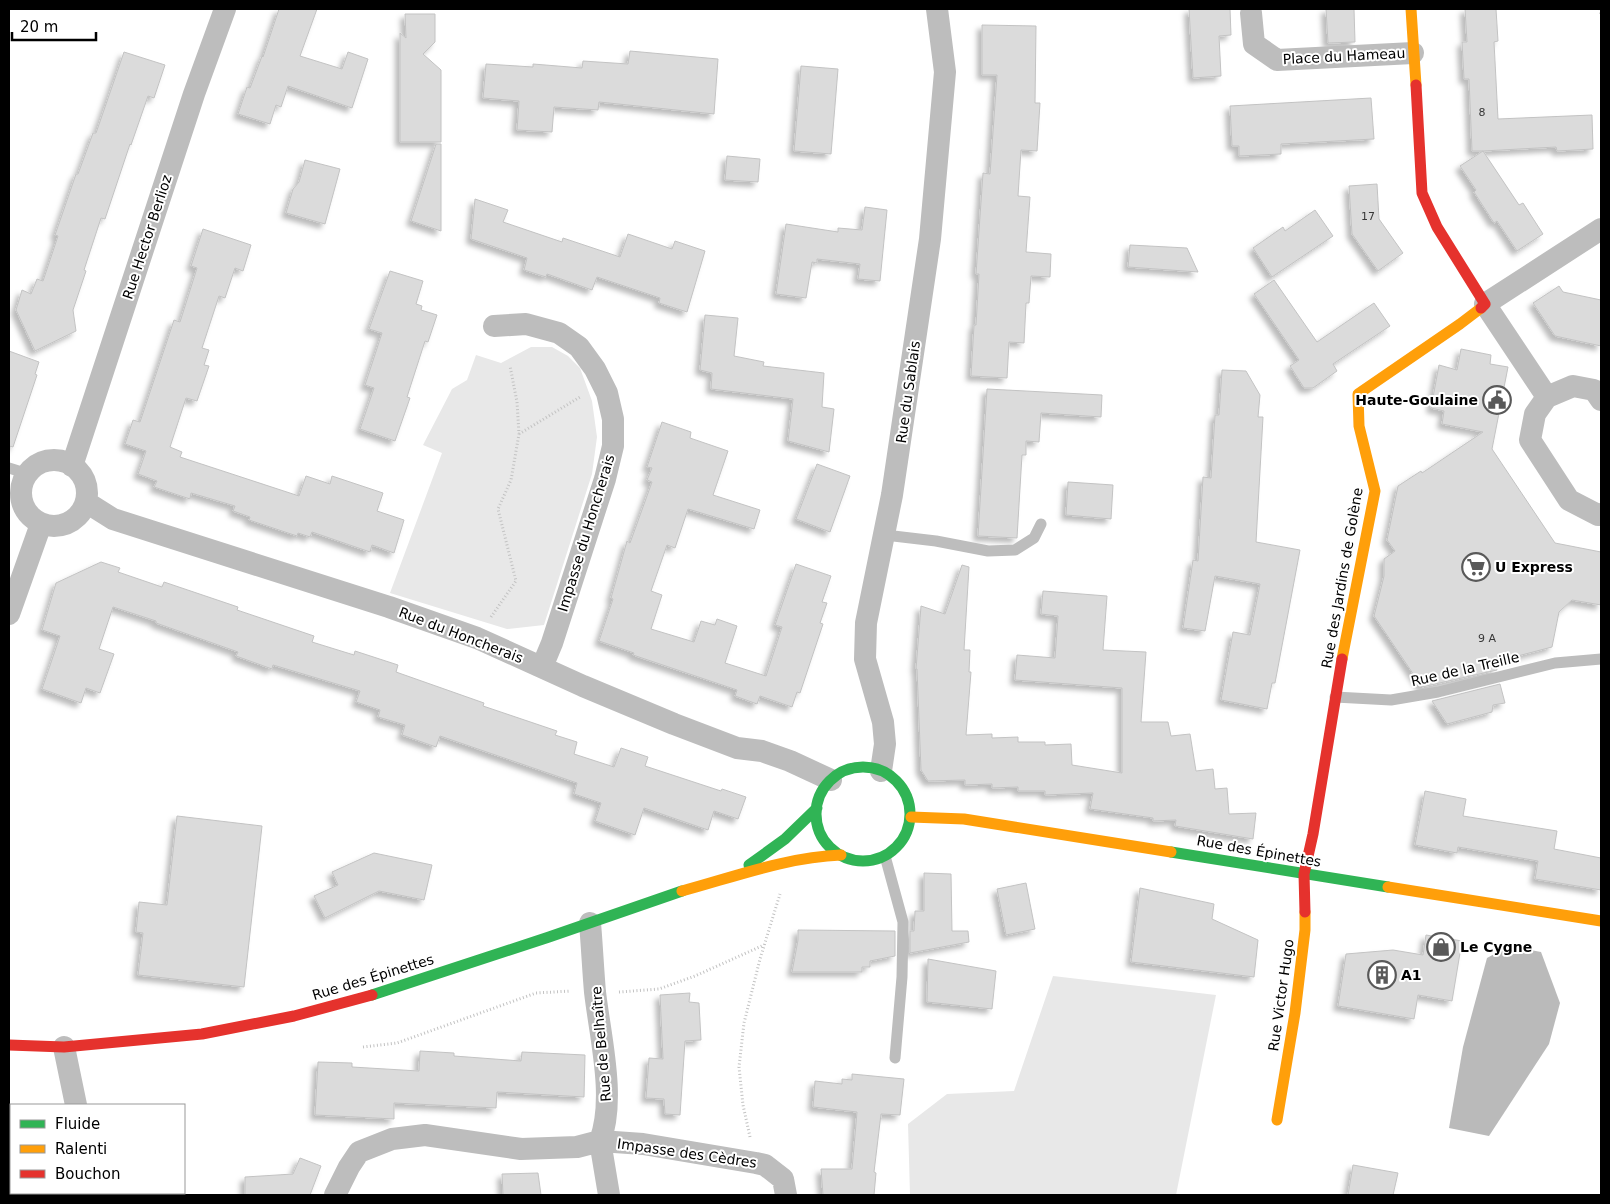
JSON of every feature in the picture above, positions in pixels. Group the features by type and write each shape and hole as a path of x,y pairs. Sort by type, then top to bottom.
{"street":[{"name":"Rue Hector Berlioz","path":"72,466 194,94 225,9"},
{"name":"Rue du Sablais","path":"880,771 885,744 883,722 865,659 866,622 892,495 930,239 945,72 937,9"},
{"path":"1411,9 1422,193 1437,227 1485,304 1547,397"},
{"name":"Place du Hameau","path":"1251,11 1254,44 1277,60 1414,53"},
{"path":"1485,304 1601,229"},
{"name":"Rue des Jardins de Golène","path":"1304,874 1313,834 1335,698 1375,491 1359,426 1358,394 1460,324 1485,304"},
{"name":"Impasse du Honcherais","path":"494,326 526,324 559,333 579,347 595,369 602,383 613,419 613,446 605,479 552,643 542,667"},
{"path":"1601,400 1594,390 1572,386 1547,397 1535,414 1530,440 1569,500 1598,515 1601,514"},
{"path":"53,460 72,466 80,473 87,491 86,502 81,512 73,520 63,525 41,524 32,518 22,502 22,487 18,471 53,460"},
{"name":"Rue du Honcherais","path":"86,502 112,518 389,607 477,638 674,724 738,748 762,751 790,761 831,780"},
{"path":"9,614 41,524"},
{"path":"860,767 880,771 893,778 903,789 909,802 910,817 907,832 898,846 885,856 874,860 851,860 831,849 819,830 817,808 822,793 831,780 839,774 860,767"},
{"name":"Rue des Épinettes","path":"734,876 780,845 817,808"},
{"name":"Rue des Épinettes","path":"910,817 964,819 1601,921"},
{"name":"Rue des Épinettes","path":"9,1045 64,1047 202,1034 294,1016 363,998 590,923 671,894 784,863 819,856 841,855"},
{"name":"Rue Victor Hugo","path":"1277,1120 1295,1013 1305,930 1304,874"},
{"name":"Rue de Belhaître","path":"590,923 595,992 604,1056 607,1105 604,1130 600,1141"},
{"path":"64,1047 76,1104"},
{"path":"335,1195 359,1152 392,1139 425,1135 521,1149 578,1147 600,1141 609,1195"},
{"name":"Impasse des Cèdres","path":"600,1141 643,1144 765,1165 784,1179 786,1195"}],"lane":[{"path":"885,535 988,551 1015,550 1034,538 1041,524"},
{"name":"Rue de la Treille","path":"1335,698 1390,700 1438,692 1555,663 1601,659"},
{"path":"885,856 903,922 902,977 895,1058"}],"path":[{"path":"1600,9 1601,15"},
{"path":"477,638 516,581 498,509 511,480 519,434 517,402 510,366"},
{"path":"519,434 602,383"},
{"path":"756,1163 743,1105 739,1067 744,1023 775,907 787,877 784,863"},
{"path":"363,1047 397,1043 536,993 617,992 659,989 695,976 764,945"}],"shaded area":[{"path":"531,347 552,347 568,356 580,368 592,401 597,437 592,474 544,625 507,629 390,593 442,453 423,445 452,389 467,380 476,355 501,363"},
{"path":"1509,946 1541,952 1560,1003 1549,1044 1489,1136 1449,1128 1463,1047 1487,958"},
{"path":"1053,976 1216,995 1176,1195 910,1195 908,1124 947,1094 1014,1091"}],"building":[{"path":"279,9 317,9 300,56 342,69 348,52 368,59 352,108 288,86 281,107 276,105 270,124 238,114 247,87 250,88 263,57"},
{"path":"1189,9 1230,9 1231,35 1219,36 1221,76 1193,78"},
{"path":"1326,9 1354,9 1355,42 1328,43"},
{"path":"1465,9 1496,9 1498,41 1494,42 1498,119 1592,115 1593,149 1557,151 1556,147 1472,151 1469,79 1464,79 1462,42 1467,42"},
{"path":"405,14 435,14 435,42 423,54 441,70 441,142 400,142 400,33 406,38"},
{"path":"982,25 1036,26 1035,103 1040,103 1037,151 1021,150 1018,196 1030,197 1026,252 1051,254 1050,277 1031,276 1029,303 1026,303 1024,343 1009,342 1007,378 971,376 974,325 976,325 979,274 976,274 983,173 990,174 997,75 982,75"},
{"path":"630,51 718,59 714,114 599,102 598,110 554,107 552,132 517,130 519,101 483,98 486,64 533,67 533,64 582,68 583,61 628,64"},
{"path":"124,52 165,65 154,98 148,96 105,219 101,218 73,310 76,331 35,351 16,310 22,290 31,294 37,279 43,281 58,236 55,235 76,174 78,174 93,133 96,133"},
{"path":"801,66 838,69 831,154 794,151"},
{"path":"1371,98 1374,139 1281,144 1281,154 1239,156 1239,146 1232,146 1230,106"},
{"path":"436,144 441,144 441,231 411,221"},
{"path":"1483,151 1519,205 1523,203 1543,234 1517,251 1497,221 1494,223 1460,166"},
{"path":"727,156 760,159 758,182 725,180"},
{"path":"305,160 340,169 325,224 286,213 293,189 299,182"},
{"path":"1377,184 1379,219 1403,253 1378,271 1352,234 1349,186"},
{"path":"475,199 508,210 503,222 562,242 563,238 620,257 628,234 672,249 675,241 705,251 687,312 659,303 660,298 597,277 592,290 547,274 546,277 524,270 527,258 471,239"},
{"path":"865,207 887,210 880,281 858,279 860,264 817,259 817,263 812,262 806,298 776,294 786,224 838,232 838,228 862,230"},
{"path":"1315,210 1333,236 1272,277 1253,248 1283,227 1285,231"},
{"path":"203,229 251,245 243,271 235,268 225,298 219,296 202,348 209,350 204,365 209,366 197,401 186,398 170,447 182,452 180,457 299,496 306,476 330,484 332,476 383,493 377,511 404,520 394,553 372,545 370,552 312,532 310,537 298,533 297,536 249,520 250,517 233,511 235,506 191,493 190,499 154,487 157,481 138,474 146,451 125,444 133,420 140,422 174,320 180,322 197,268 191,266"},
{"path":"1130,245 1187,248 1198,272 1128,267"},
{"path":"390,271 423,281 416,304 422,306 421,310 437,315 428,342 425,341 407,397 410,398 395,441 360,429 374,388 365,385 382,333 369,329"},
{"path":"1274,280 1317,342 1374,303 1390,326 1333,364 1337,371 1313,388 1304,388 1290,366 1299,360 1254,294"},
{"path":"1559,286 1563,292 1601,300 1601,346 1555,336 1533,303"},
{"path":"705,315 738,318 734,356 764,362 763,366 824,373 822,407 834,409 829,452 788,441 793,399 711,389 712,373 700,370"},
{"path":"1461,349 1491,355 1490,364 1508,367 1492,449 1555,543 1601,552 1601,605 1572,600 1559,612 1552,647 1495,662 1497,670 1422,687 1374,616 1384,576 1384,559 1395,551 1387,540 1398,486 1421,471 1422,473 1483,432 1442,424 1444,411 1431,408 1439,365 1457,370"},
{"path":"9,351 39,362 35,374 37,375 13,447 9,446"},
{"path":"1222,370 1246,371 1260,395 1258,417 1263,417 1256,542 1300,550 1275,683 1272,683 1267,709 1221,700 1233,632 1250,635 1260,584 1215,576 1205,631 1183,628 1193,560 1198,561 1203,477 1211,478 1215,415 1219,415"},
{"path":"987,389 1102,395 1101,417 1041,413 1039,442 1026,441 1026,455 1022,455 1017,538 978,536"},
{"path":"662,422 691,432 690,438 728,451 713,495 760,510 754,529 688,509 675,548 667,545 651,591 662,595 651,629 694,642 701,621 715,625 717,619 737,626 725,663 766,676 782,627 775,625 796,564 831,576 822,602 827,603 820,623 823,624 800,693 797,692 792,707 760,696 757,704 735,696 737,690 633,655 634,653 599,641 613,599 611,598 627,541 630,543 652,482 647,480 652,468 647,467"},
{"path":"817,464 850,476 830,532 796,519"},
{"path":"1068,482 1113,485 1111,519 1066,515"},
{"path":"101,562 120,568 118,572 162,587 164,582 238,607 237,610 314,636 312,642 354,655 355,651 398,665 396,672 484,703 483,706 557,731 555,735 577,742 574,754 614,767 621,748 648,757 645,766 721,791 722,789 746,797 738,819 714,811 708,830 644,808 635,835 595,821 601,803 574,794 577,783 440,736 436,747 402,735 405,725 378,717 380,710 356,702 360,691 273,665 272,669 236,656 238,652 113,607 99,649 114,654 100,693 86,688 81,703 42,689 60,636 42,630 56,583"},
{"path":"962,565 969,567 964,650 970,650 969,672 971,672 966,735 992,734 992,738 1018,737 1018,742 1045,742 1045,745 1071,744 1072,765 1122,773 1122,688 1015,680 1017,655 1055,658 1058,616 1041,614 1043,591 1107,596 1103,650 1146,652 1141,722 1168,722 1171,736 1190,734 1196,771 1213,769 1215,789 1227,788 1229,814 1256,813 1253,839 1175,826 1176,820 1153,821 1153,818 1090,809 1093,793 1045,795 1045,791 1018,791 1018,787 992,788 992,784 965,785 965,780 928,781 921,770 916,669 921,606 945,614"},
{"path":"1500,684 1505,703 1493,705 1492,712 1447,724 1432,701"},
{"path":"1425,791 1466,799 1463,816 1557,831 1554,849 1601,858 1601,890 1535,879 1538,861 1458,847 1457,853 1415,845"},
{"path":"177,816 262,826 244,987 138,975 143,933 136,932 139,902 167,905"},
{"path":"374,853 432,865 424,900 379,891 325,918 314,896 338,885 332,872"},
{"path":"924,873 951,874 952,931 968,931 969,942 910,953 910,931 914,931 915,911 924,911"},
{"path":"1026,883 1035,929 1006,935 997,889"},
{"path":"1140,888 1214,904 1212,919 1258,940 1254,977 1131,962"},
{"path":"798,930 895,931 895,956 870,961 870,967 862,967 862,972 792,972"},
{"name":"A1","path":"1426,935 1462,941 1452,1001 1418,995 1414,1019 1338,1006 1346,954 1393,950 1423,955"},
{"path":"928,959 996,971 992,1009 927,1002"},
{"path":"690,993 689,1002 699,1003 701,1040 685,1041 680,1115 665,1114 664,1099 646,1098 649,1058 663,1059 660,995"},
{"path":"420,1051 454,1053 454,1056 521,1061 522,1052 585,1055 584,1097 497,1092 496,1108 394,1103 394,1119 315,1115 318,1062 352,1063 352,1067 419,1071"},
{"path":"852,1074 904,1079 900,1115 881,1114 874,1172 876,1173 874,1195 823,1195 821,1169 852,1169 857,1112 813,1107 815,1081 842,1084 842,1079 852,1080"},
{"path":"300,1158 321,1166 310,1195 245,1195 245,1177 293,1174"},
{"path":"1353,1165 1398,1173 1393,1195 1348,1195"},
{"path":"538,1173 541,1195 503,1195 502,1174"}],"traffic: fast":[{"path":"863,767 881,771 896,781 906,796 910,814 906,832 896,847 881,857 863,861 845,857 830,847 820,832 816,814 820,796 830,781 845,771 863,767"},
{"path":"749,865 785,839 817,808"},
{"path":"1171,852 1388,887"},
{"path":"372,995 682,891"}],"traffic: slow":[{"path":"1411,9 1416,85"},
{"path":"1342,659 1375,491 1359,426 1358,394 1481,308"},
{"path":"911,817 964,819 1171,852"},
{"path":"682,891 781,864 841,855"},
{"path":"1388,887 1601,921"},
{"path":"1277,1120 1295,1013 1305,930 1305,912"}],"traffic: jam":[{"path":"1416,85 1422,193 1437,227 1485,304 1481,308"},
{"path":"1305,912 1304,874 1313,834 1342,659"},
{"path":"9,1045 64,1047 202,1034 294,1016 372,995"}],"place":[{"name":"Haute-Goulaine","path":"1497,400"},
{"name":"U Express","path":"1476,567"},
{"name":"Le Cygne","path":"1441,947"},
{"name":"A1","path":"1382,975"}]}
